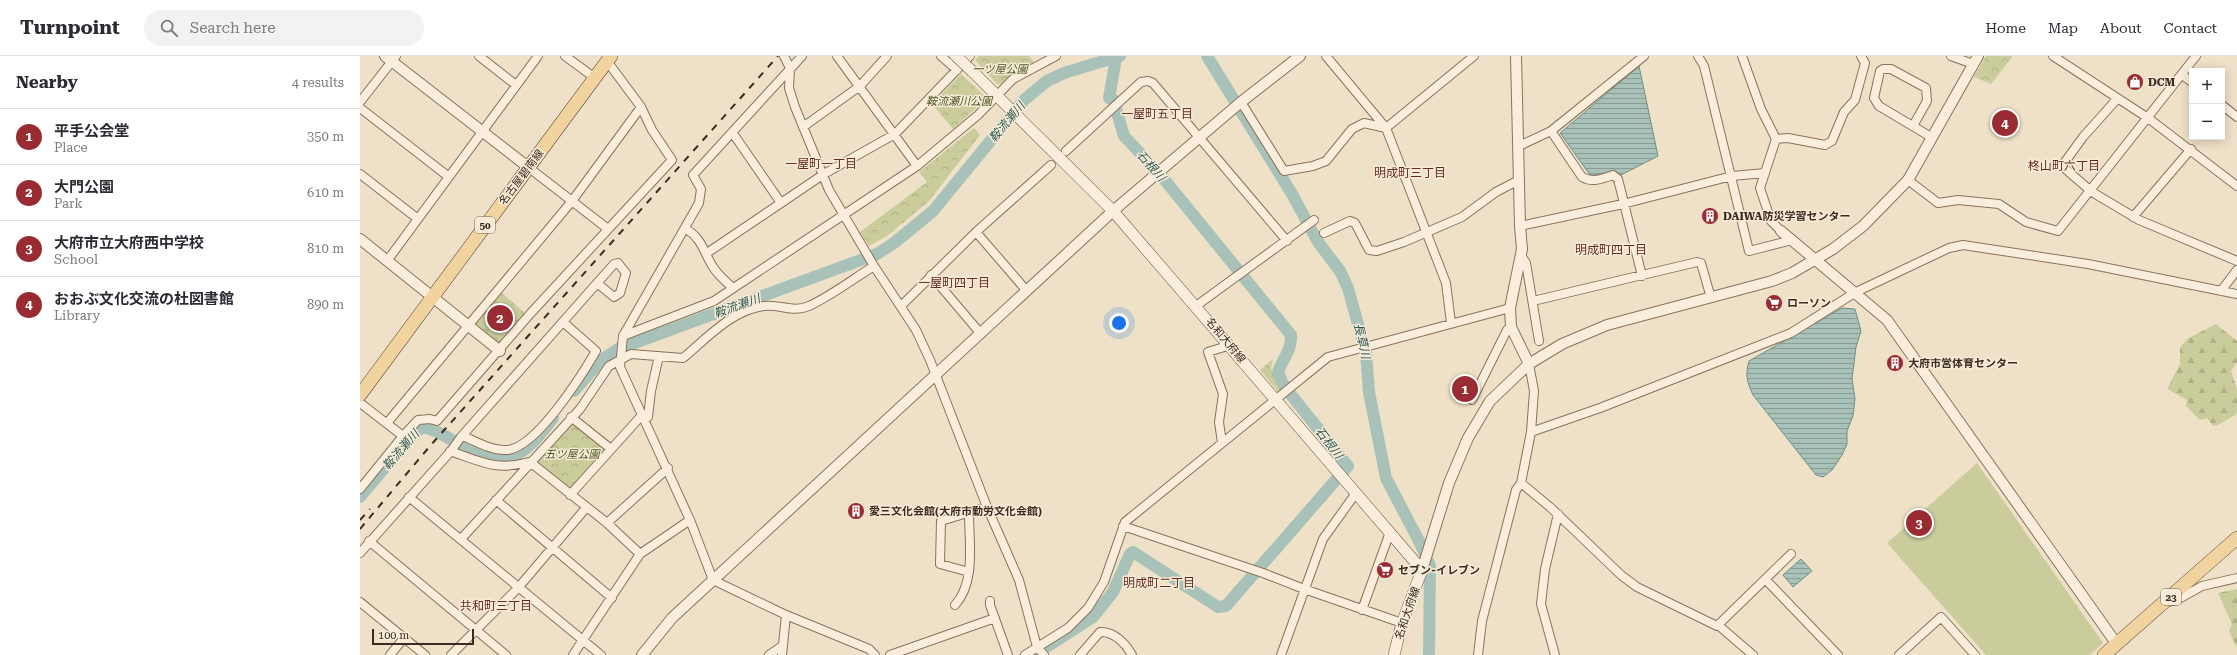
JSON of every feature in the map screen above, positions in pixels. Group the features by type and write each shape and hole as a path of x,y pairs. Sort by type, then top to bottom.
{"main road":[{"name":"名和大府線","path":"956,56 1026,123 1113,211 1276,399 1324,457 1423,567 1402,623 1394,655"},
{"name":"名古屋碧南線","path":"360,395 609,59"},
{"name":"23","path":"2104,655 2116,643 2167,602 2237,538"}],"street":[{"path":"479,56 516,85"},
{"path":"387,261 538,56"},
{"path":"566,56 595,78"},
{"path":"784,56 790,68 789,88 803,127 824,174 829,190 874,266 902,306 916,330 987,507 1019,580 1041,651"},
{"path":"802,56 693,175 701,189 699,203 686,229 623,337 620,367 668,468 713,580 786,615 869,650 875,655"},
{"path":"837,56 917,166"},
{"path":"803,127 860,86 887,56"},
{"path":"941,56 957,70"},
{"path":"707,253 824,174 895,134 970,56"},
{"path":"623,337 707,305 917,166 978,116 1013,79 1056,56"},
{"path":"642,655 672,618 935,377 1026,290 1113,211 1238,105 1300,56"},
{"path":"1326,56 1386,128 1446,283 1451,323"},
{"path":"1386,128 1474,56"},
{"path":"1478,655 1482,621 1516,490 1520,483 1530,432 1534,391 1529,364 1511,326 1510,308 1522,257 1516,56"},
{"path":"1519,146 1551,131 1644,56"},
{"path":"1698,56 1704,66 1732,176 1749,251 1792,240"},
{"path":"1742,56 1761,109 1776,139 1760,188 1772,221 1781,231 1888,320 2116,643"},
{"path":"1776,139 1788,138 1825,145 1832,141 1844,112 1855,100 1865,63 1861,56"},
{"path":"1423,567 1449,483 1468,438 1490,401 1529,364 1554,349 1591,331 1772,281 1792,273 1817,260 1863,226 1908,180 1976,60 1952,56"},
{"path":"2053,56 2148,118 2191,149 2237,186"},
{"path":"1908,180 1938,203 1958,200 1999,204 2026,222 2058,231 2196,56"},
{"path":"360,102 391,58 482,132 608,229"},
{"path":"360,489 418,420 430,418 437,421 451,403 500,351 530,314 672,160 652,130 641,107 609,59"},
{"path":"1913,126 1927,101 1926,88 1891,69 1883,69 1880,72 1874,98 1875,102 1913,126 1931,137"},
{"path":"2182,75 2189,80"},
{"path":"1066,151 1142,82 1148,81 1153,83 1287,241"},
{"path":"2117,99 2084,137 2062,166 2091,191 2133,217 2237,261"},
{"path":"1238,105 1284,171 1313,166 1326,161 1352,130 1364,123 1386,128"},
{"path":"387,423 572,201 641,107"},
{"path":"2225,107 2237,117"},
{"path":"360,108 449,178"},
{"path":"1551,131 1582,177 1587,180 1596,180 1613,175 1618,179 1642,276"},
{"path":"732,132 781,203"},
{"path":"2133,217 2191,149"},
{"path":"902,306 931,275 976,232 1051,165"},
{"path":"1520,226 1623,204 1732,176 1765,173"},
{"path":"360,174 418,219"},
{"path":"1324,233 1350,221 1354,223 1369,250 1377,251 1404,242 1462,217 1496,192 1519,180"},
{"path":"1196,306 1314,220"},
{"path":"686,229 703,245 714,268 733,288"},
{"path":"976,232 1026,290"},
{"path":"360,239 500,351"},
{"path":"1530,432 1600,408 1791,334 1856,292 1949,248 1963,245 2088,264 2237,294"},
{"path":"1522,257 1526,263 1539,341"},
{"path":"1533,301 1700,263 1711,298"},
{"path":"461,539 571,417 580,409 609,366 631,354 683,358 735,316 763,306 775,306 790,310 808,306 874,266"},
{"path":"2221,291 2237,270"},
{"path":"931,275 981,334"},
{"path":"360,553 597,283"},
{"path":"1025,655 1041,651 1068,628 1088,608 1104,582 1123,526 1328,357 1510,308"},
{"path":"462,437 497,449 514,449 528,440 566,399 596,351 563,322"},
{"path":"1472,400 1507,330 1511,326"},
{"path":"1222,443 1219,422 1222,394 1208,352 1224,347 1228,344"},
{"path":"570,495 611,449 643,418 648,417 652,383 659,356"},
{"path":"360,403 403,436"},
{"path":"571,417 611,449"},
{"path":"451,451 496,466 510,467 530,462"},
{"path":"530,462 586,508 607,523 640,554"},
{"path":"607,523 668,468"},
{"path":"1520,483 1558,514 1621,575 1637,587 1717,626 1718,625 1753,655"},
{"path":"1281,655 1323,539 1356,493"},
{"path":"409,497 601,655"},
{"path":"496,500 612,598"},
{"path":"969,572 940,564 940,521 969,514 987,507"},
{"path":"451,655 518,588 586,508"},
{"path":"955,605 962,597 969,572 969,514"},
{"path":"1555,655 1542,604 1545,569 1558,514"},
{"path":"573,655 640,554 690,520"},
{"path":"1123,526 1263,573 1304,590 1402,623"},
{"path":"1362,610 1390,532"},
{"path":"369,542 506,655"},
{"path":"1718,625 1766,580 1791,554"},
{"path":"2167,602 2177,600 2202,586 2237,578"},
{"path":"1766,580 1838,655"},
{"path":"990,601 1008,655"},
{"path":"360,602 425,655"},
{"path":"782,655 786,615"},
{"path":"1899,655 1941,617 1975,655"},
{"path":"890,655 995,618"},
{"path":"1080,655 1100,632 1106,632 1125,643 1132,655"},
{"path":"390,655 404,638"},
{"path":"769,655 782,646"}],"green space":[{"name":"一ツ屋公園","path":"979,56 1029,56 1034,62 998,85 975,60"},
{"path":"1986,56 2013,56 1991,84 1974,77"},
{"name":"鞍流瀬川公園","path":"961,74 987,98 953,129 932,104"},
{"path":"974,128 980,135 929,201 887,236 869,246 860,232 927,182 919,172"},
{"path":"502,293 524,312 524,314 500,342 497,342 475,325 475,322 499,294"},
{"path":"2216,324 2237,341 2237,362 2231,371 2237,389 2237,414 2218,425 2213,426 2207,418 2200,420 2186,406 2187,400 2167,389 2180,364 2180,348 2187,339"},
{"path":"1273,359 1271,369 1283,390 1279,393 1260,370"},
{"name":"五ツ屋公園","path":"573,422 606,448 571,490 536,461"},
{"path":"1977,463 2103,643 2090,655 1986,655 1887,543"},
{"path":"2237,589 2237,648 2229,631 2232,624 2218,593"}],"water":[{"path":"1639,66 1658,156 1621,175 1590,175 1560,133"},
{"path":"1842,308 1855,309 1861,331 1856,347 1852,379 1855,399 1853,416 1847,431 1847,444 1832,470 1823,477 1816,475 1753,395 1748,382 1747,370 1749,361"},
{"path":"1801,559 1812,571 1793,587 1783,575"}],"waterway":[{"name":"鞍流瀬川","path":"574,391 600,361 618,349 877,254 894,243 933,211 1024,100 1047,81 1064,73 1120,56"},
{"name":"長草川","path":"1207,56 1292,194 1318,242 1340,271 1348,288 1366,353 1369,392 1386,478 1420,543 1430,566 1429,655"},
{"name":"石根川","path":"1034,655 1093,617 1113,592 1130,554 1133,552 1218,607 1226,606 1348,466 1284,386 1278,372 1289,350 1291,335 1159,173 1124,136 1113,99 1109,98 1116,58"},
{"name":"鞍流瀬川","path":"360,497 409,439 422,427 437,432 477,453 491,457 503,458 514,456 524,450 543,431 553,418"}],"railway":[{"path":"360,529 430,446 778,56"},
{"path":"360,520 370,509"}],"place":[{"name":"DCM","path":"2135,82"},
{"name":"おおぶ文化交流の杜図書館","path":"2005,123"},
{"name":"DAIWA防災学習センター","path":"1710,216"},
{"name":"ローソン","path":"1774,303"},
{"name":"大門公園","path":"500,318"},
{"name":"大府市営体育センター","path":"1895,363"},
{"name":"平手公会堂","path":"1465,389"},
{"name":"愛三文化会館(大府市勤労文化会館)","path":"856,511"},
{"name":"大府市立大府西中学校","path":"1919,523"},
{"name":"セブン-イレブン","path":"1385,570"}],"district":[{"name":"一屋町五丁目","path":"1157,114"},
{"name":"一屋町一丁目","path":"821,164"},
{"name":"柊山町六丁目","path":"2064,166"},
{"name":"明成町三丁目","path":"1410,173"},
{"name":"明成町四丁目","path":"1611,250"},
{"name":"一屋町四丁目","path":"954,283"},
{"name":"明成町二丁目","path":"1159,583"},
{"name":"共和町三丁目","path":"496,606"}]}
